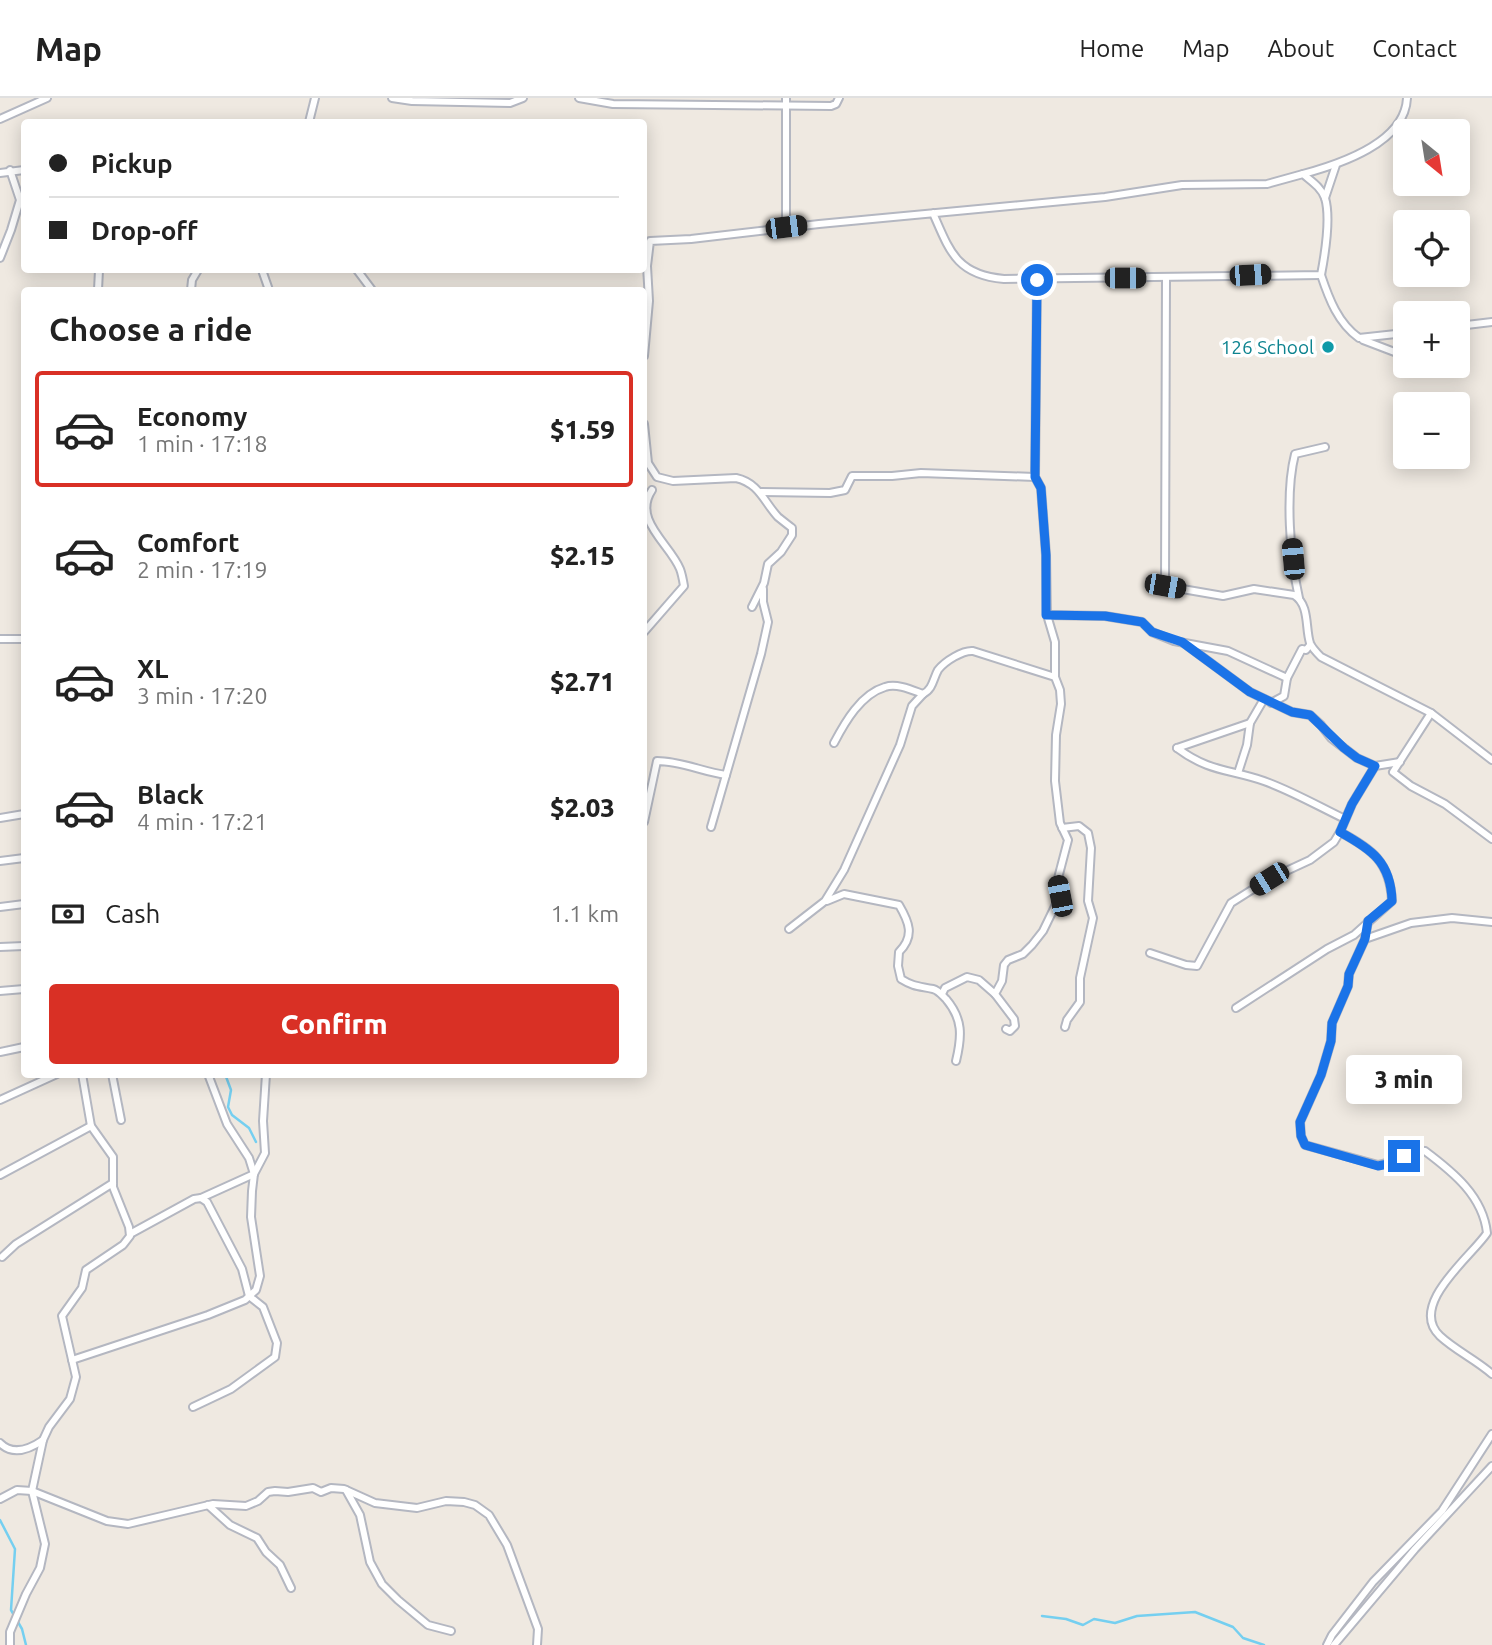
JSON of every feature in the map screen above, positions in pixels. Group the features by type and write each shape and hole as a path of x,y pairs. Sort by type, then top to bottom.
{"street":[{"path":"0,119 47,98"},
{"path":"310,119 315,98"},
{"path":"392,98 412,101 510,103 523,98"},
{"path":"579,98 613,104 785,107 831,106 836,104 839,98"},
{"path":"786,98 786,227"},
{"path":"646,287 650,241 1105,197 1182,185 1267,184 1336,165 1386,138 1399,125 1407,107 1407,98"},
{"path":"1336,165 1325,198 1327,225 1321,275 1329,299 1347,330 1359,338 1393,351"},
{"path":"0,258 12,230 20,200 10,170"},
{"path":"0,173 21,170"},
{"path":"1303,174 1318,186 1325,198"},
{"path":"933,213 959,264 984,277 1037,280 1321,275"},
{"path":"1166,278 1165,586 1223,596 1254,589 1299,598"},
{"path":"995,994 1002,981 1004,965 1032,945 1043,931 1060,896 1057,882 1068,841 1062,828 1055,781 1056,735 1061,704 1055,677 1055,642 1046,615 1046,555 1041,488 1035,477 1037,280"},
{"path":"1470,325 1492,322"},
{"path":"1359,338 1393,334"},
{"path":"1325,446 1295,454 1290,474 1294,577 1307,618 1310,645 1321,657 1431,713 1492,760"},
{"path":"647,453 648,463 657,477 673,481 736,478 745,480 761,492 778,516 792,528 792,536 768,564 763,602 768,622 752,688 711,827"},
{"path":"761,492 830,493 845,490 852,476 861,475 921,473 1035,477"},
{"path":"647,498 657,477"},
{"path":"647,492 652,490"},
{"path":"647,508 648,517 681,569 684,586 647,629"},
{"path":"752,607 764,583"},
{"path":"1046,615 1125,618 1142,622 1152,632 1182,642 1228,651 1287,678"},
{"path":"0,639 21,639"},
{"path":"1182,642 1223,674 1267,701 1292,712 1310,715 1348,751 1375,766 1400,762"},
{"path":"1238,773 1250,723 1267,701 1284,696 1287,678 1302,649 1307,650 1310,645"},
{"path":"825,901 857,845 900,745 912,706 929,691 939,668 966,650 1055,677"},
{"path":"834,743 845,721 867,697 886,686 901,687 923,694"},
{"path":"1431,713 1393,772 1397,777 1445,804 1492,839"},
{"path":"1250,723 1177,748 1194,761 1220,771 1238,773 1267,782 1345,819"},
{"path":"647,808 657,761 726,775"},
{"path":"1150,953 1186,965 1198,966 1231,903 1269,879 1310,860 1335,842 1375,766"},
{"path":"0,818 21,814"},
{"path":"1062,828 1079,826 1088,833 1091,848 1088,901 1093,918 1080,978 1080,1002 1065,1027"},
{"path":"1236,1008 1327,949 1345,941 1392,901 1386,870 1379,857 1340,832"},
{"path":"0,861 21,858"},
{"path":"789,929 825,901 844,894 899,905 908,919 911,932 899,952 901,979 912,986 934,989 942,994 956,1013 961,1025 956,1061"},
{"path":"0,907 21,905"},
{"path":"1365,939 1411,923 1452,918 1492,922"},
{"path":"1368,921 1365,939 1332,1023 1331,1041 1321,1075 1300,1122 1301,1136 1305,1145 1315,1150 1378,1166 1419,1150 1426,1151 1458,1177 1473,1194 1482,1212 1487,1233 1440,1287 1435,1299 1432,1321 1440,1335 1492,1374"},
{"path":"0,947 21,946"},
{"path":"942,994 945,988 967,977 979,980 995,994 1014,1019 1015,1026 1010,1031 1006,1029"},
{"path":"0,991 21,989"},
{"path":"0,1052 21,1047"},
{"path":"0,1100 48,1078"},
{"path":"83,1078 91,1126 113,1157 113,1183 130,1234"},
{"path":"113,1078 121,1120"},
{"path":"72,1360 170,1329 246,1300 256,1290 260,1276 251,1217 254,1174 249,1158 227,1124 210,1078"},
{"path":"10,1645 10,1632 40,1568 45,1544 32,1491 43,1440 49,1427 70,1399 76,1377 62,1316 82,1288 86,1270 126,1243 130,1234 194,1199 254,1174 265,1153 263,1121 266,1078"},
{"path":"0,1175 91,1126"},
{"path":"2,1256 16,1244 113,1183"},
{"path":"193,1407 231,1389 275,1357 277,1343 263,1307 249,1296 242,1269 212,1209 201,1198"},
{"path":"1327,1645 1373,1582 1442,1511 1492,1434"},
{"path":"0,1443 14,1451 30,1449 43,1440"},
{"path":"1334,1645 1415,1549 1492,1466"},
{"path":"0,1499 17,1490 32,1491 117,1524 128,1524 208,1505 246,1506 258,1501 268,1492 313,1488 321,1492 331,1488 346,1490 387,1506 417,1508 446,1501 464,1502 489,1515 507,1545 538,1629 537,1645"},
{"path":"346,1490 360,1516 370,1562 382,1584 428,1625 451,1631"},
{"path":"208,1505 236,1529 257,1538 266,1552 280,1565 291,1588"}],"waterway":[{"path":"226,1078 231,1090 228,1107 232,1115 249,1128 256,1142"},
{"path":"0,1520 15,1549 11,1610 22,1629 26,1645"},
{"path":"1042,1616 1066,1619 1083,1625 1094,1619 1115,1623 1137,1616 1195,1612 1233,1627 1243,1638 1264,1645"}],"place":[{"name":"126 School","path":"1328,347"}],"route":[{"path":"1037,280 1035,477 1041,488 1046,555 1046,615 1105,616 1142,622 1152,632 1182,642 1250,692 1292,712 1310,715 1344,748 1357,758 1375,766 1346,814 1340,832 1379,857 1386,870 1392,901 1368,921 1365,939 1332,1023 1325,1064 1300,1122 1301,1136 1305,1145 1315,1150 1378,1166 1404,1156"}]}
